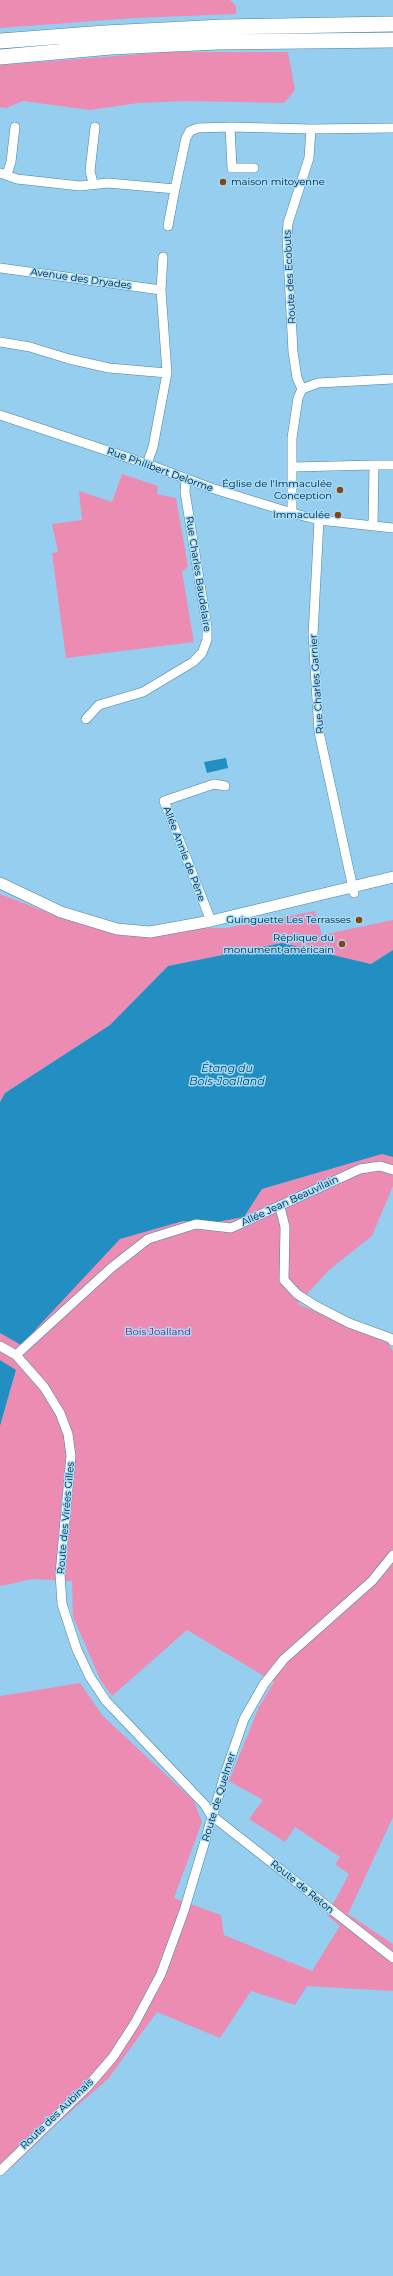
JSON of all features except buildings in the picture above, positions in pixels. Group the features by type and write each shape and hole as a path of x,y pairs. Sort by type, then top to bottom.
{"highway":[{"path":"0,41 208,27 393,24"},
{"path":"0,57 111,47 393,40"}],"street":[{"path":"15,127 11,162 3,174 17,179 80,186 93,183 175,189"},
{"path":"93,183 90,171 95,127"},
{"path":"230,127 232,168 254,168"},
{"path":"168,226 186,138 190,131 198,128 230,127 311,129 393,128"},
{"name":"Route des Ecobuts","path":"302,389 296,378 293,352 287,237 288,223 309,158 311,129"},
{"path":"147,464 153,447 167,373 161,290 163,257"},
{"name":"Avenue des Dryades","path":"0,268 161,290"},
{"path":"0,342 30,347 69,359 109,368 167,373"},
{"path":"292,513 292,438 298,398 302,389 318,383 393,379"},
{"name":"Rue Philibert Delorme","path":"0,415 147,464 211,488 292,513 319,520 393,528"},
{"path":"373,526 374,465"},
{"path":"292,467 393,465"},
{"name":"Rue Charles Baudelaire","path":"86,719 99,705 143,692 193,662 202,653 207,640 207,627 185,492 186,478"},
{"name":"Rue Charles Garnier","path":"319,520 313,635 318,732 353,889"},
{"name":"Allée Annie de Pène","path":"211,921 164,802 214,784 225,786"},
{"path":"250,911 323,899 393,877"},
{"path":"0,883 61,912 117,929 150,932 211,921 353,889 393,883"},
{"name":"Allée Jean Beauvilain","path":"16,1356 111,1268 148,1239 196,1224 231,1228 280,1208 323,1185 360,1170 380,1166 393,1170"},
{"path":"280,1208 285,1227 284,1280 297,1294 316,1306 349,1323 390,1338 393,1341"},
{"name":"Route des Virées Gilles","path":"0,1346 16,1356 44,1387 60,1413 68,1434 71,1456 70,1485 60,1574 62,1604 77,1650 90,1677 106,1701 205,1805 211,1815"},
{"name":"Route de Quelmer","path":"113,2057 135,2023 161,1974 184,1911 210,1826 211,1815 244,1719 264,1684 284,1659 372,1581 393,1555"},
{"name":"Route de Reton","path":"211,1815 393,1958"},
{"name":"Route des Aubinais","path":"0,2171 88,2086 113,2057"}],"green space":[{"path":"0,0 230,0 236,6 236,14 134,18 0,28"},
{"path":"169,52 288,52 295,90 284,103 185,101 138,103 90,110 23,101 6,108 0,107 0,65"},
{"path":"122,474 158,486 157,494 176,498 188,566 182,572 194,642 66,658 52,553 58,552 52,524 82,520 79,491 112,502"},
{"path":"0,894 57,916 109,933 130,936 200,925 207,928 226,928 315,911 322,935 393,920 393,950 371,964 282,943 168,966 110,1025 5,1093 0,1102"},
{"name":"Bois Joalland","path":"382,1154 393,1157 393,1186 372,1236 329,1270 298,1304 388,1343 393,1351 393,1817 348,1914 393,1944 393,1991 307,1986 295,2005 251,1991 220,2038 157,2012 108,2079 59,2122 11,2168 2,2163 0,2164 0,1696 80,1683 103,1716 194,1801 202,1822 174,1898 221,1915 224,1935 312,1971 340,1926 327,1915 349,1874 335,1864 340,1857 295,1827 285,1842 249,1819 263,1800 229,1781 259,1707 274,1682 187,1630 112,1696 101,1681 73,1617 72,1581 33,1579 0,1586 0,1426 16,1371 0,1360 0,1333 21,1344 120,1239 183,1221 217,1222 244,1217 262,1189"}],"water":[{"path":"226,758 228,768 207,773 204,762"},
{"name":"Étang du Bois-Joalland","path":"282,943 371,964 393,950 393,1157 382,1154 262,1189 244,1217 217,1222 183,1221 120,1239 21,1345 0,1333 0,1102 5,1093 110,1025 168,966"},
{"path":"0,1360 16,1370 0,1426"}],"place":[{"name":"maison mitoyenne","path":"223,182"},
{"name":"Église de l'Immaculée Conception","path":"340,490"},
{"name":"Immaculée","path":"338,515"},
{"name":"Guinguette Les Terrasses","path":"359,920"},
{"name":"Réplique du monument américain","path":"342,944"}]}
